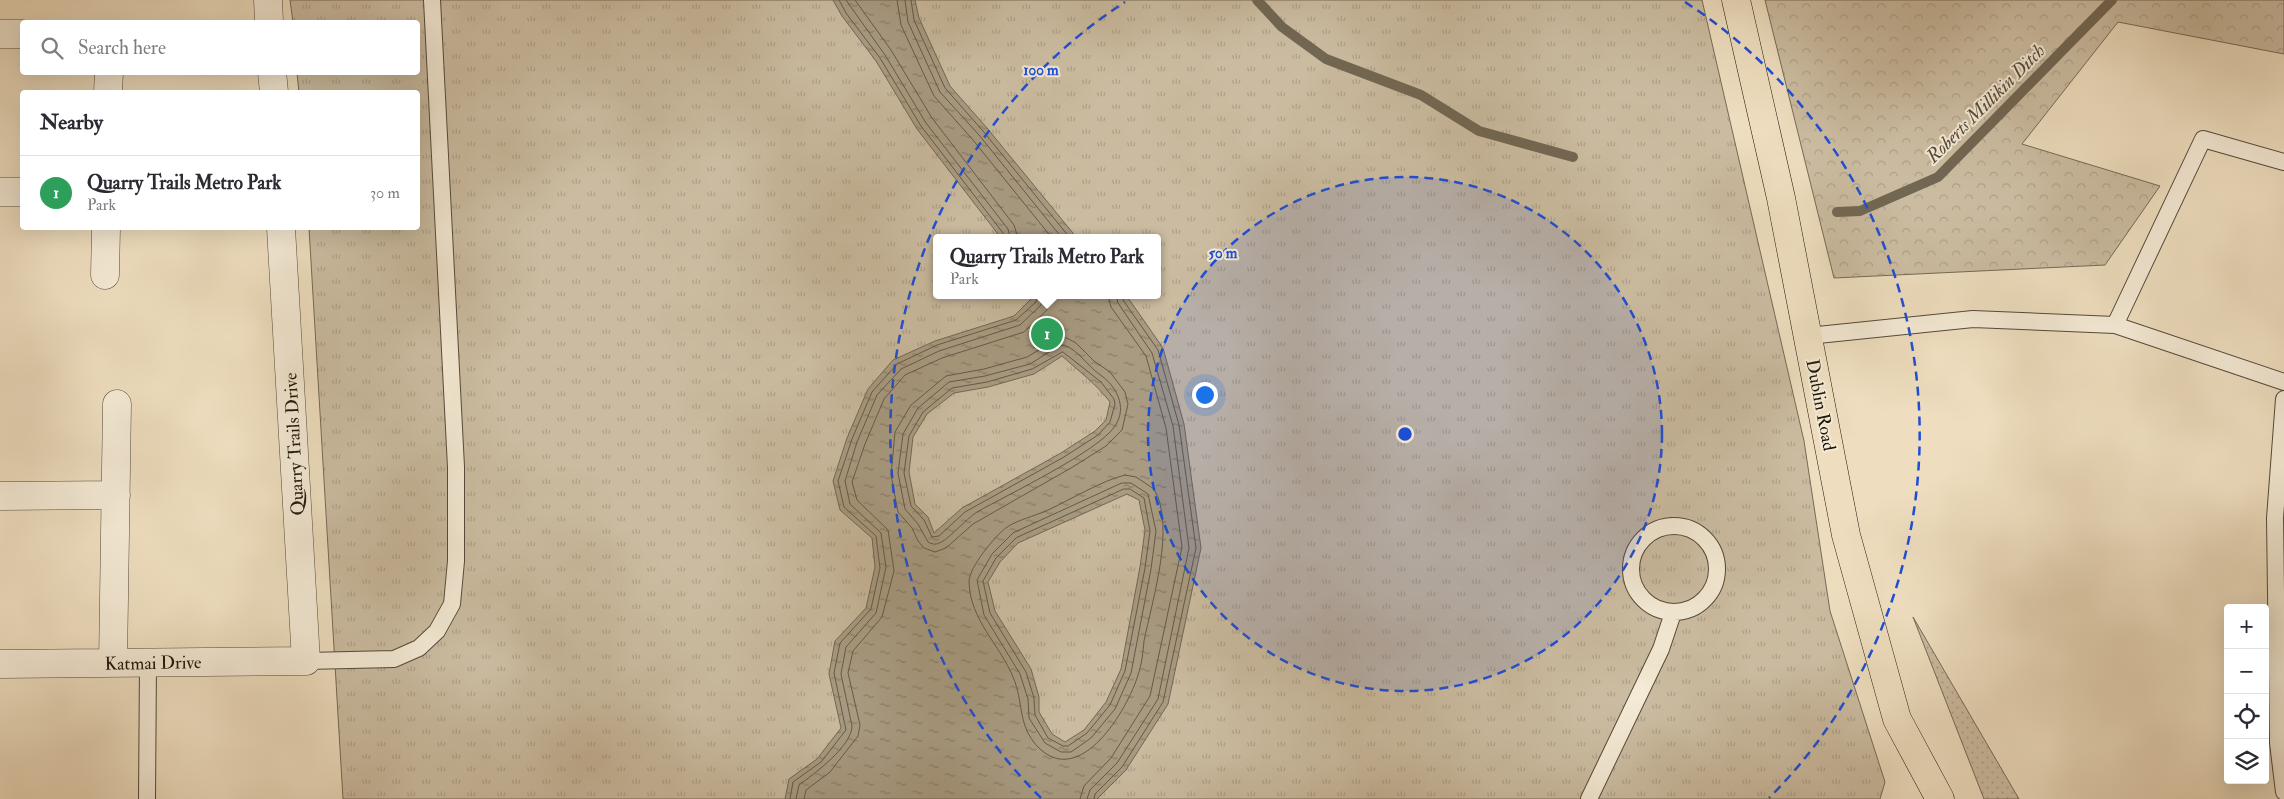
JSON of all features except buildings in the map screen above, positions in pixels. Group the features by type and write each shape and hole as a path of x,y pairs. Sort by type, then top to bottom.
{"main road":[{"name":"Dublin Road","path":"1736,0 1781,198 1846,535 1897,719 1940,799"}],"street":[{"path":"268,0 269,20"},
{"path":"0,34 20,34"},
{"path":"108,90 109,75"},
{"path":"272,75 274,90"},
{"path":"0,192 20,192"},
{"path":"105,275 106,230"},
{"name":"Quarry Trails Drive","path":"281,230 306,661"},
{"path":"113,663 118,404"},
{"path":"0,496 116,495"},
{"name":"Katmai Drive","path":"0,664 306,661"}],"lane":[{"path":"306,661 394,659 419,648 437,631 452,604 456,561 456,467 432,0"},
{"path":"2115,325 2203,139 2284,162"},
{"path":"1808,336 1973,319 2115,325 2284,382"},
{"path":"2284,399 2275,518 2284,792"},
{"path":"1677,526 1691,530 1704,538 1713,550 1717,564 1716,579 1711,593 1701,603 1688,610 1673,613 1659,610 1645,602 1636,590 1631,575 1632,559 1638,545 1648,534 1662,528 1677,526"},
{"path":"1589,799 1661,649 1673,613"},
{"path":"147,799 148,662"}],"green space":[{"path":"290,0 1702,0 1804,441 1830,611 1885,782 1880,799 343,799 309,230 420,230 420,90 299,90 297,75 420,75 420,20 293,20"},
{"path":"1765,0 2284,0 2284,54 2118,22 2022,144 2160,186 2105,265 1834,278"},
{"path":"1913,617 2019,799 1984,799"}],"water":[{"path":"833,0 915,0 919,18 950,86 1074,234 998,234 917,129 876,61 842,16"},
{"path":"1031,299 1129,299 1163,348 1184,424 1201,548 1168,704 1126,770 1097,799 785,799 789,779 817,759 841,728 829,674 835,641 866,608 875,567 872,538 840,510 833,481 847,438 868,389 893,360 935,341 1014,316","holes":["1062,356 1094,384 1110,402 1106,420 1095,431 1061,453 962,508 934,533 928,517 915,504 909,472 913,437 927,414 954,393 988,387 1034,374","1127,494 1139,500 1145,530 1121,669 1106,702 1084,730 1065,742 1052,734 1039,712 1039,697 1031,669 995,611 988,582 1000,562 1018,543"]}],"waterway":[{"name":"Roberts Millikin Ditch","path":"1257,0 1282,27 1326,59 1421,95 1479,131 1573,157"},
{"name":"Roberts Millikin Ditch","path":"1837,212 1860,211 1938,177 2112,0"}],"place":[{"name":"Quarry Trails Metro Park","path":"1047,334"}]}
